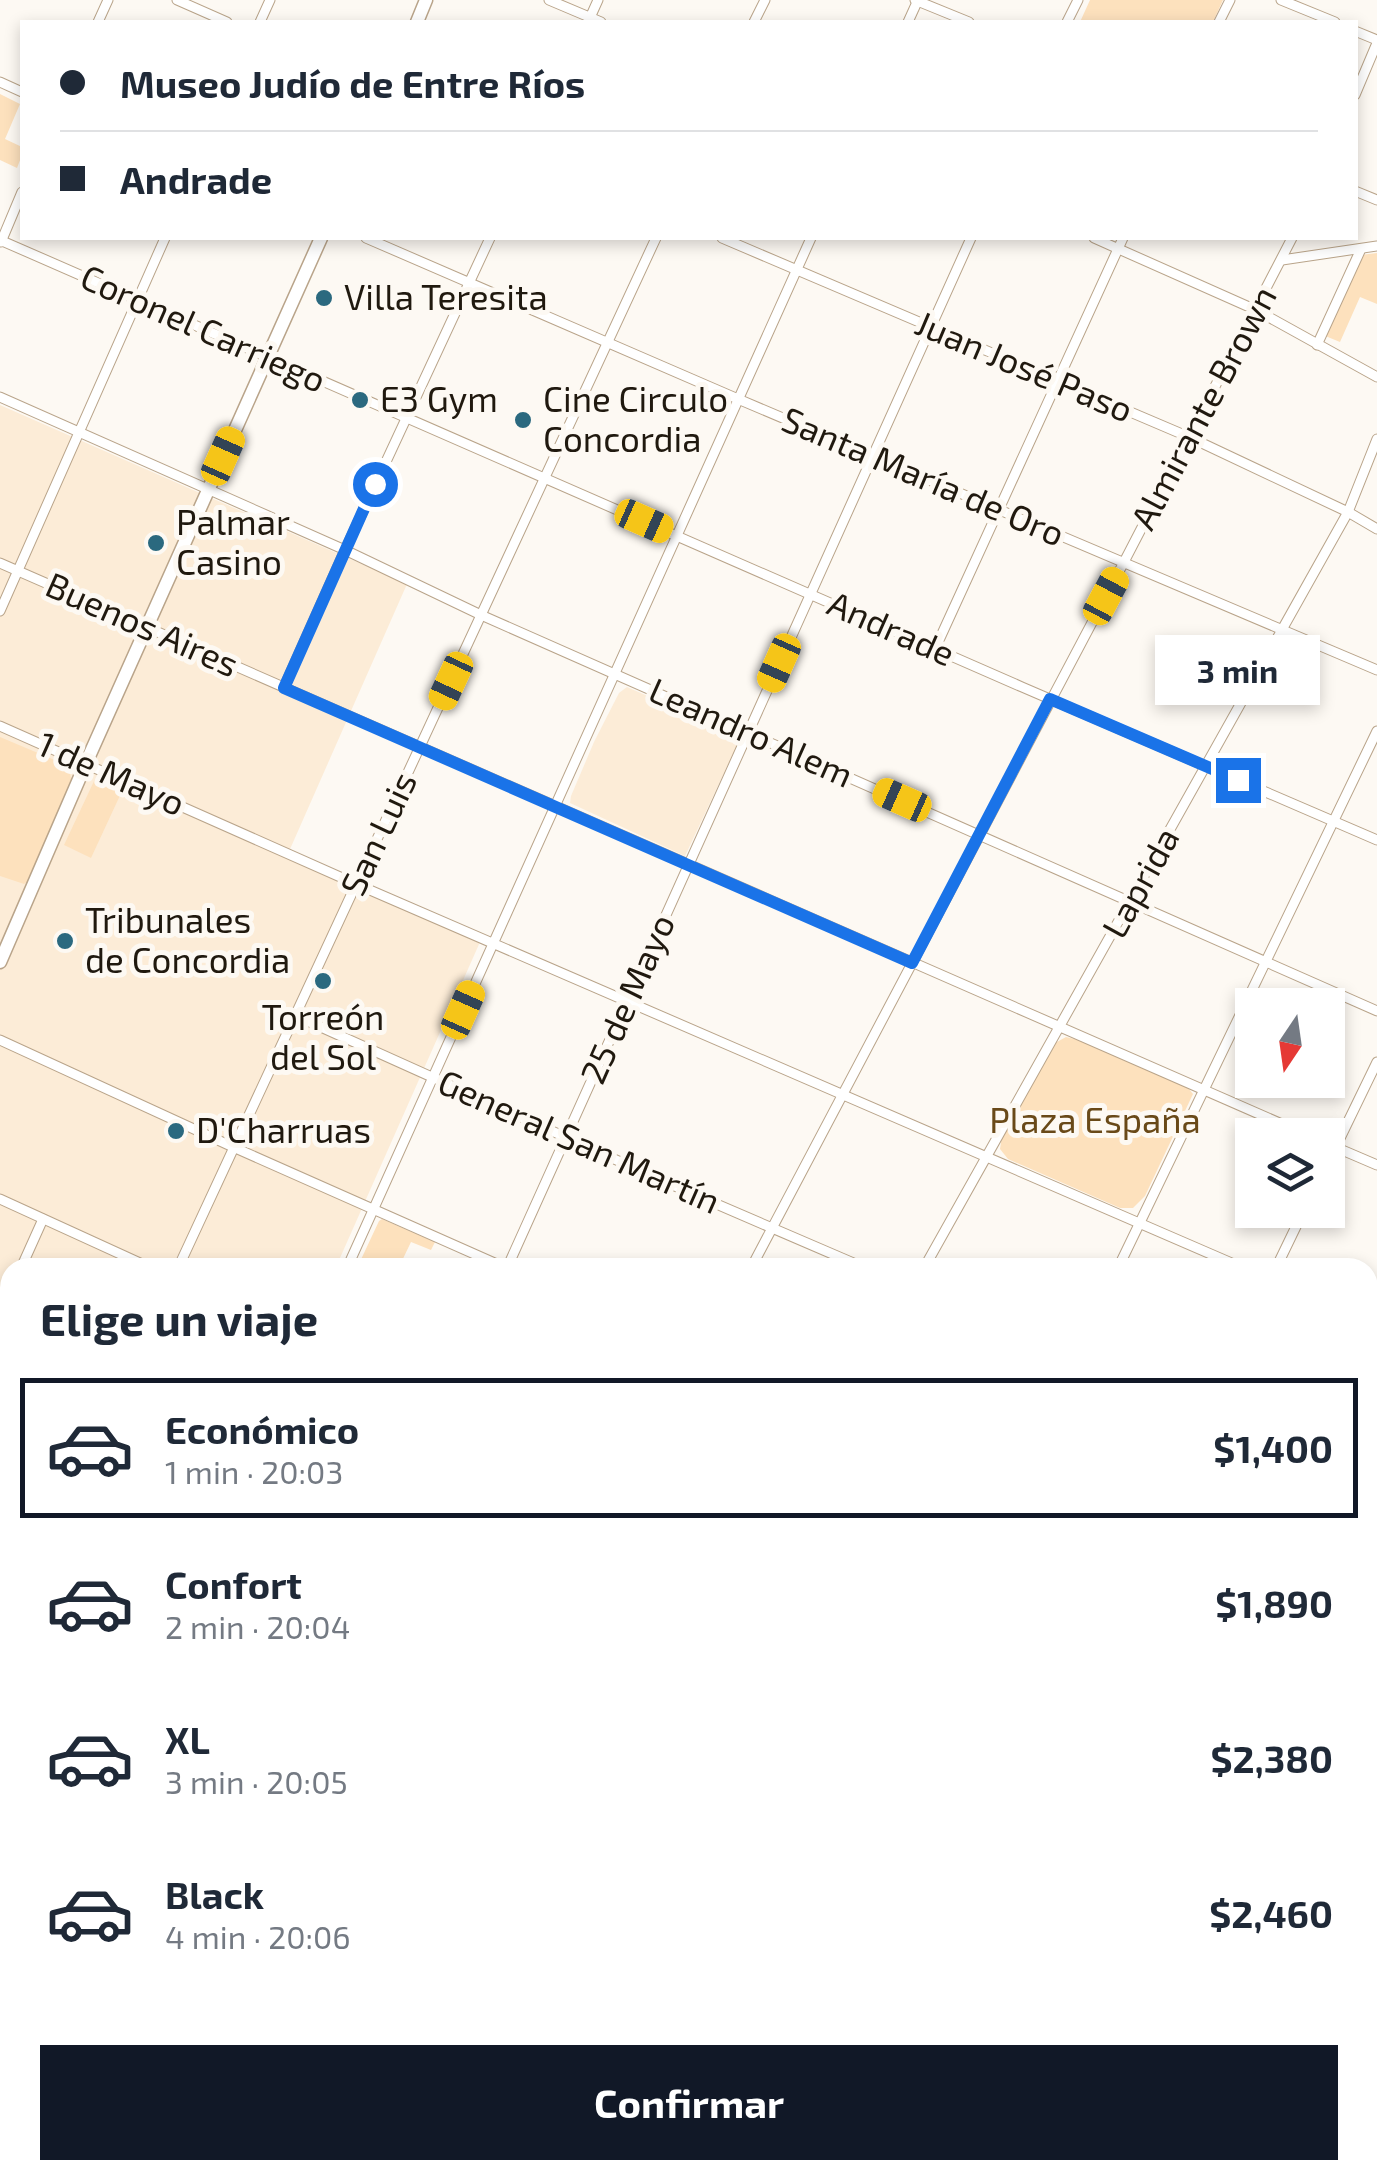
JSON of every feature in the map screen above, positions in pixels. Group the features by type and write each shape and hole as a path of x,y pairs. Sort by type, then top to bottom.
{"street":[{"path":"177,0 223,20"},
{"path":"549,0 590,20 598,0"},
{"path":"917,0 964,20"},
{"path":"1281,0 1330,20"},
{"path":"1358,88 1377,41"},
{"path":"1,241 20,197"},
{"path":"0,611 164,240"},
{"path":"0,962 320,240"},
{"name":"Santa María de Oro","path":"371,240 1377,670"},
{"path":"284,688 489,240"},
{"name":"San Luis","path":"183,1258 655,240"},
{"name":"Juan José Paso","path":"727,240 1188,437 1377,529"},
{"path":"350,1258 811,240"},
{"name":"25 de Mayo","path":"511,1258 970,240"},
{"path":"1099,240 1256,310 1377,378"},
{"path":"935,649 1123,240"},
{"name":"Almirante Brown","path":"756,1258 1291,240"},
{"name":"Coronel Carriego","path":"1,241 406,417"},
{"path":"1282,260 1377,246"},
{"path":"1318,344 1360,249"},
{"name":"Leandro Alem","path":"0,397 1377,1011"},
{"name":"Andrade","path":"406,417 1377,840"},
{"name":"Laprida","path":"930,1258 1348,512 1377,440"},
{"name":"Buenos Aires","path":"0,563 1268,1118"},
{"name":"1 de Mayo","path":"0,726 1220,1258"},
{"path":"1123,1258 1377,731"},
{"name":"General San Martín","path":"294,1015 843,1258"},
{"path":"0,1040 483,1258"},
{"path":"1345,1120 1377,1062"},
{"path":"1345,1151 1377,1165"},
{"path":"0,1199 129,1258"},
{"path":"25,1258 43,1219"},
{"path":"1281,1258 1295,1228"}],"shaded area":[{"path":"0,405 407,584 287,856 480,942 340,1258 0,1258"},
{"path":"627,687 737,735 739,741 685,856 570,803 594,742 619,693"}],"green space":[{"path":"1090,0 1223,0 1214,20 1081,20"},
{"path":"0,94 20,104 5,139 20,146 20,160 17,168 0,160"},
{"path":"1377,253 1377,304 1360,297 1340,342 1318,333 1352,256"},
{"path":"0,737 64,764 72,783 24,884 0,876"},
{"path":"95,779 123,789 91,858 64,845"},
{"name":"Plaza España","path":"1066,1037 1087,1042 1185,1084 1193,1094 1145,1196 1133,1208 1120,1208 1008,1159 1000,1149 1002,1136 1055,1043"},
{"path":"379,1221 435,1242 431,1250 411,1242 403,1258 362,1258"}],"place":[{"name":"Villa Teresita","path":"324,298"},
{"name":"E3 Gym","path":"360,400"},
{"name":"Cine Circulo Concordia","path":"523,420"},
{"name":"Palmar Casino","path":"156,543"},
{"name":"Tribunales de Concordia","path":"65,941"},
{"name":"Torreón del Sol","path":"323,981"},
{"name":"D'Charruas","path":"176,1131"}],"route":[{"path":"375,484 284,688 912,963 1050,699 1238,780"}]}
